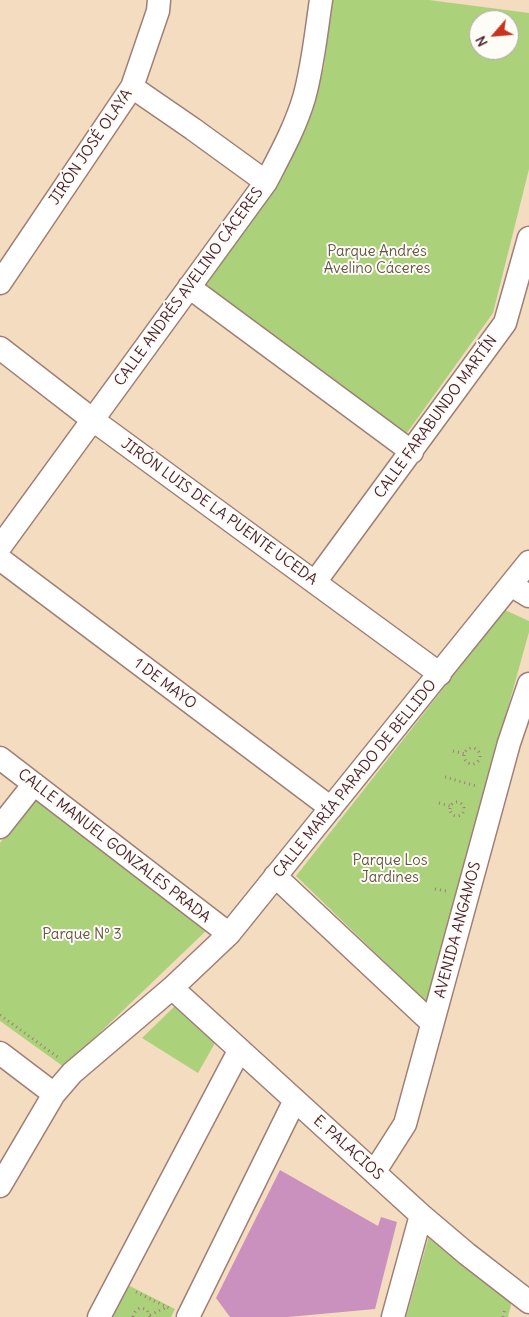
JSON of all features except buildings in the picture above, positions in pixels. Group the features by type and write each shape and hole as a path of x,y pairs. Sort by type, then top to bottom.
{"street":[{"name":"JIRÓN JOSÉ OLAYA","path":"0,283 132,87 158,11 159,0"},
{"name":"CALLE ANDRÉS AVELINO CÁCERES","path":"0,547 266,182 291,133 304,99 321,0"},
{"path":"132,87 266,182"},
{"name":"CALLE FARABUNDO MARTÍN","path":"315,582 505,323 529,238"},
{"path":"189,288 412,452"},
{"name":"JIRÓN LUIS DE LA PUENTE UCEDA","path":"0,348 93,420 440,674"},
{"name":"1 DE MAYO","path":"0,559 331,808"},
{"name":"CALLE MARÍA PARADO DE BELLIDO","path":"0,1186 54,1094 72,1073 172,988 229,934 440,674 520,591 529,562"},
{"name":"AVENIDA ANGAMOS","path":"375,1171 405,1124 509,743 529,684"},
{"name":"CALLE MANUEL GONZALES PRADA","path":"0,758 229,934"},
{"path":"0,828 34,784"},
{"path":"275,876 432,1022"},
{"name":"E. PALACIOS","path":"172,988 421,1214 529,1304"},
{"path":"100,1317 239,1050"},
{"path":"0,1053 54,1094"},
{"path":"181,1314 295,1100"},
{"path":"393,1317 421,1214"},
{"path":"526,1317 529,1304"}],"path":[{"path":"474,749 480,756 478,762 467,763 464,758 465,754 468,750 474,749"},
{"path":"452,750 465,754"},
{"path":"446,777 482,787"},
{"path":"454,802 461,804 464,809 462,814 457,817 452,815 449,810 450,806 454,802"},
{"path":"438,803 450,806"},
{"path":"0,1015 60,1059 66,1058"},
{"path":"134,1291 181,1314"},
{"path":"133,1317 134,1312 138,1309 148,1310 150,1316 167,1307"}],"green space":[{"name":"Parque Andrés Avelino Cáceres","path":"333,0 429,0 506,10 469,10 469,60 519,60 519,12 529,13 529,169 493,313 404,437 202,287 278,182 303,133 324,67"},
{"name":"Parque Los Jardines","path":"505,610 529,621 529,632 426,1002 296,876"},
{"name":"Parque Nº 3","path":"35,797 210,927 64,1067 0,1021 0,843"},
{"path":"175,1006 215,1043 198,1073 142,1038"},
{"path":"429,1236 513,1297 508,1317 406,1317"},
{"path":"126,1284 175,1309 171,1317 110,1317"}]}
